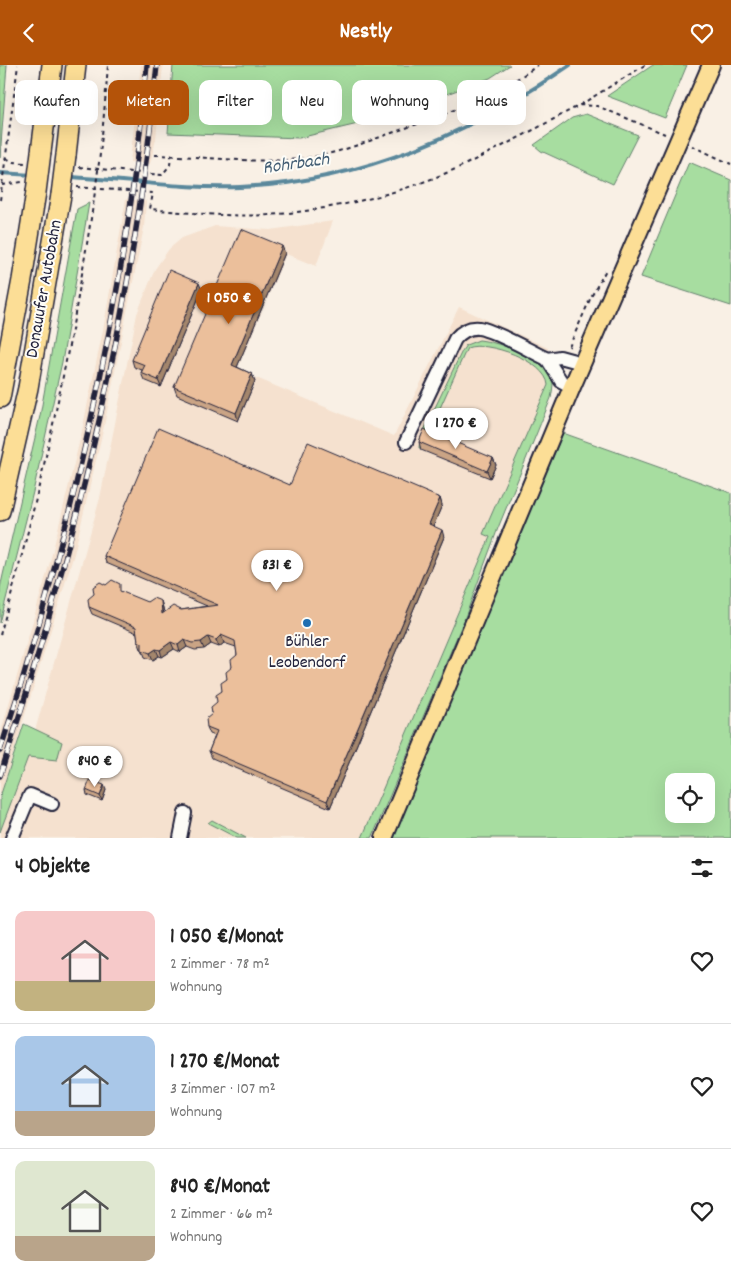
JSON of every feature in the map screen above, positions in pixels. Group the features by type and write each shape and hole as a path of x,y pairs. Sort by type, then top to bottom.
{"highway":[{"name":"Donauufer Autobahn","path":"0,398 36,192 52,65"},
{"name":"Donauufer Autobahn","path":"0,511 28,389 61,195 76,65"}],"main road":[{"path":"384,838 582,363 711,65"}],"lane":[{"path":"406,442 455,339 466,330 485,330 547,359 561,381 572,387"},
{"path":"547,359 560,357 582,363"},
{"path":"12,838 30,795 52,804"},
{"path":"180,838 185,813"}],"path":[{"path":"0,199 18,65"},
{"path":"0,635 53,420 95,188 108,65"},
{"path":"155,155 251,161 300,159 343,150 419,124 484,95 538,65"},
{"path":"95,188 153,193 150,209 198,214 267,215 340,205 406,187 461,167 580,105 645,65"},
{"path":"580,105 597,106 731,164"},
{"path":"98,168 162,175 170,165 170,155"}],"shaded area":[{"path":"141,65 163,65 162,80 139,80"},
{"path":"134,125 157,125 150,164 130,162"},
{"path":"126,199 146,201 144,227 104,426 74,554 0,797 0,735 50,562 82,431 104,325"},
{"path":"333,221 316,266 286,254 237,370 394,436 459,307 548,348 548,385 483,534 490,536 362,838 0,838 0,832 28,756 100,498 137,314 155,269 169,249 182,238 215,226 270,230"}],"green space":[{"path":"0,65 7,65 0,158"},
{"path":"173,65 510,65 485,80 457,80 457,90 447,94 447,80 352,80 352,125 354,125 299,138 168,133 169,125 189,125 189,80 172,80"},
{"path":"653,65 687,65 665,118 607,96"},
{"path":"586,114 638,135 613,184 541,151 534,145 572,118"},
{"path":"689,162 731,180 731,306 641,277"},
{"path":"89,203 62,362 33,492 0,623 0,588 40,416 77,209"},
{"path":"479,340 510,348 543,366 553,382 551,398 498,528 464,620 372,838 362,838 490,537 483,534 548,385 545,376 537,368 514,355 488,347 476,346 467,348 422,448 419,448 420,439 462,351 466,345"},
{"path":"563,433 731,493 731,838 392,838"},
{"path":"24,724 62,742 57,760 28,757 0,832 0,797"},
{"path":"212,820 246,838 237,838 208,823"}],"building":[{"path":"241,229 282,246 232,365 252,374 236,413 174,387"},
{"path":"169,270 199,283 158,380 141,373 145,365 132,360"},
{"name":"Bühler Leobendorf","path":"158,428 290,485 308,442 440,498 429,524 442,530 327,801 209,751 217,731 207,727 206,719 212,714 211,707 217,702 216,695 222,691 221,683 227,679 226,672 232,667 231,660 237,655 235,641 221,635 216,640 208,637 201,642 192,643 184,640 178,645 171,642 160,650 156,649 150,653 142,650 142,643 138,641 136,627 89,607 88,599 94,594 93,587 100,582 106,585 112,580 120,584 120,591 147,602 153,598 161,601 162,614 173,606 181,610 218,605 104,556"},
{"path":"424,429 493,458 487,471 419,442"},
{"path":"90,780 104,785 100,796 86,790"}],"waterway":[{"name":"Rohrbach","path":"70,177 176,186 240,187 285,183 329,175 372,164 414,150 454,132 494,112 570,65"},
{"name":"Rohrbach","path":"0,173 33,175"}],"railway":[{"path":"0,751 50,583 73,498 93,412 125,239 138,152 147,65"},
{"path":"0,776 28,689 53,601 98,425 133,246 147,156 157,65"}],"place":[{"name":"Bühler Leobendorf","path":"307,623"}]}
